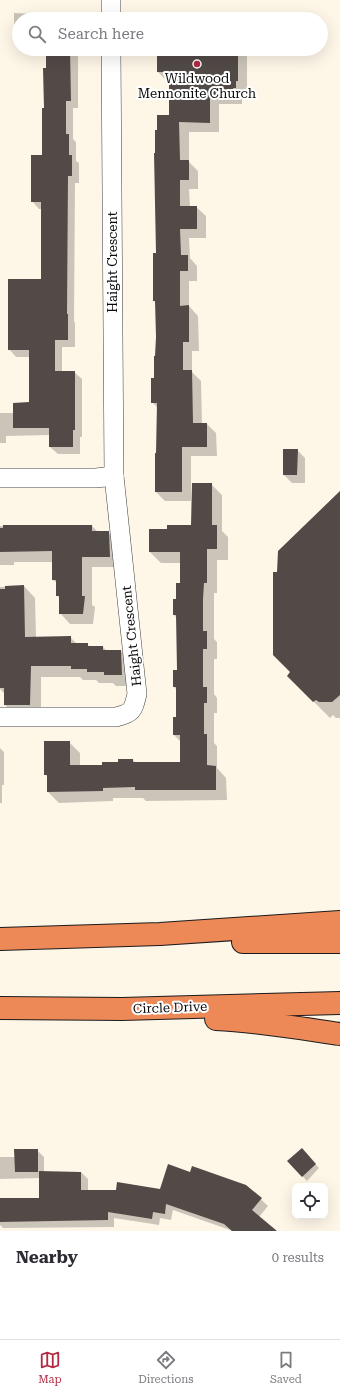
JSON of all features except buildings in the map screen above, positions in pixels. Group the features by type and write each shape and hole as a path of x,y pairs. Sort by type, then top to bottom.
{"highway":[{"path":"0,940 160,934 340,922"},
{"path":"0,940 340,942"},
{"name":"Circle Drive","path":"0,1008 122,1009 340,1003"},
{"path":"122,1009 160,1018 238,1020 340,1034"}],"street":[{"path":"111,0 111,12"},
{"name":"Haight Crescent","path":"0,717 116,717 128,714 133,708 136,694 114,476 111,56"},
{"path":"0,478 96,478 114,476"}],"place":[{"name":"Wildwood Mennonite Church","path":"197,64"}]}
